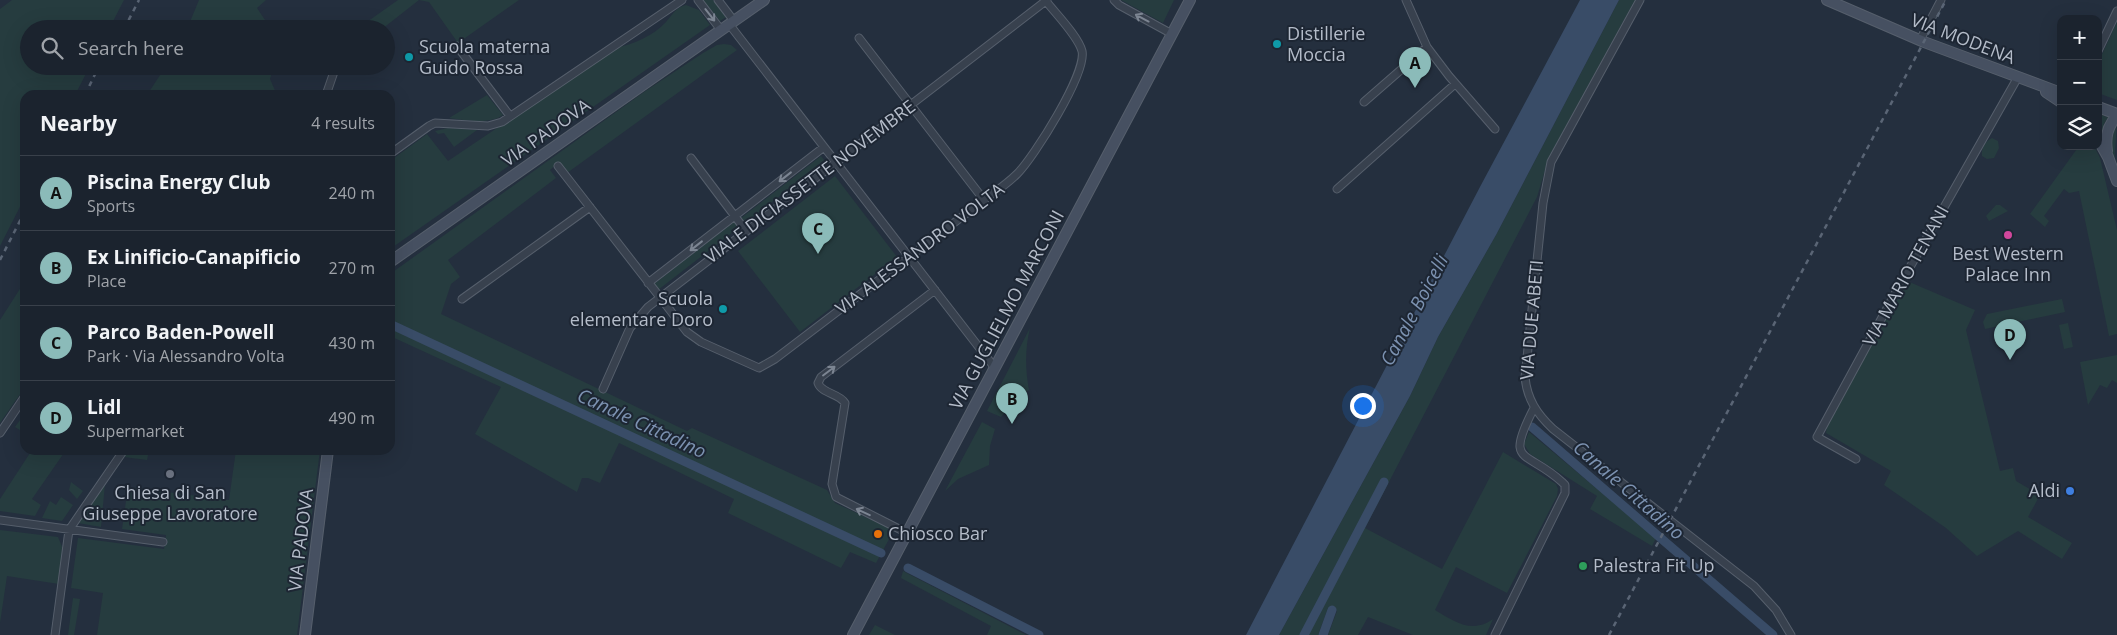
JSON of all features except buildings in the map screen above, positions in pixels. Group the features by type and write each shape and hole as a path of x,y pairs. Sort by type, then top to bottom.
{"main road":[{"name":"VIA PADOVA","path":"395,258 764,0"},
{"name":"VIA GUGLIELMO MARCONI","path":"853,635 1190,0"},
{"name":"VIA MODENA","path":"1827,0 1920,40 2057,92"},
{"path":"2030,82 2057,99"},
{"path":"2102,109 2117,115 2107,131 2105,141 2117,181"},
{"path":"2102,146 2108,156"},
{"name":"VIA PADOVA","path":"305,635 327,455"}],"street":[{"name":"VIA PADOVA","path":"395,150 428,126 435,124 488,126 502,122 682,0"},
{"path":"698,0 728,25 995,368"},
{"path":"718,0 728,25"},
{"name":"VIALE DICIASSETTE NOVEMBRE","path":"603,389 630,328 640,314 659,297 1046,0"},
{"name":"VIA ALESSANDRO VOLTA","path":"659,297 692,337 759,368 775,359 984,200 1016,174 1029,160 1040,145 1080,71 1082,54 1079,44 1046,0"},
{"path":"1114,0 1119,5 1172,34"},
{"path":"1406,0 1427,47 1455,84 1495,129"},
{"name":"VIA DUE ABETI","path":"1640,0 1551,162 1543,203 1526,377 1528,394 1534,408 1553,429 1754,586 1776,610 1790,635"},
{"path":"1920,40 1941,0"},
{"path":"2102,43 2117,11"},
{"path":"859,38 984,200"},
{"path":"457,46 510,116"},
{"path":"1364,102 1427,47"},
{"path":"328,90 333,75"},
{"name":"VIA MARIO TENANI","path":"1856,459 1817,437 1897,290 2018,77"},
{"path":"1337,189 1455,84"},
{"name":"VIALE DICIASSETTE NOVEMBRE","path":"648,282 824,147"},
{"path":"691,158 746,230"},
{"path":"558,166 659,297"},
{"path":"462,299 590,207"},
{"path":"908,533 836,497 832,484 845,403 841,398 821,389 818,383 821,376 935,290"},
{"path":"0,433 20,403"},
{"path":"1495,635 1565,493 1562,482 1526,458 1521,452 1520,438 1534,408"},
{"path":"55,635 69,530 121,455"},
{"path":"0,520 163,542"}],"green space":[{"path":"12,0 124,0 114,20 20,20 20,75 85,75 78,90 20,90 20,207 0,246 0,9"},
{"path":"199,0 266,0 257,8 265,20 191,20"},
{"path":"398,0 419,0 393,20 370,20"},
{"path":"419,0 519,0 458,43 429,2"},
{"path":"703,0 713,0 726,17 720,21"},
{"path":"1121,0 1174,0 1163,23"},
{"path":"1619,0 1635,0 1549,157 1537,197 1365,528 1442,569 1503,452 1556,484 1558,489 1557,496 1507,593 1456,567 1435,610 1464,625 1478,626 1493,619 1486,635 1413,635 1368,617 1358,635 1328,635 1337,611 1328,608 1318,635 1279,635 1410,396 1438,337 1496,235"},
{"path":"686,5 699,10 710,25 395,246 395,157 427,134 448,161 616,48 636,42 649,35 682,6"},
{"path":"2117,22 2117,100 2102,94 2102,54"},
{"path":"717,45 731,45 737,50 567,173 559,162 550,170 556,178 448,260 460,277 451,284 441,314 687,431 692,428 827,490 835,503 894,530 876,563 850,552 841,568 728,513 734,499 619,443 600,483 588,478 582,478 577,492 475,434 501,387 395,338 395,270 644,92"},
{"path":"160,75 271,75 270,79 275,90 150,90"},
{"path":"487,95 503,115 484,121 449,118"},
{"path":"2102,115 2108,117 2104,124 2102,137"},
{"path":"2116,127 2115,163 2112,142"},
{"path":"448,128 477,130 454,147 444,133 438,134 435,131"},
{"path":"1992,138 1998,141 1999,148 1994,158 1987,159 1982,156 1982,151 1985,143"},
{"path":"2076,150 2096,150 2100,158 2117,230 2117,334 2109,336 2079,191 2069,193 2064,189 2044,216 2049,221 2045,227 2030,214"},
{"path":"821,156 825,161 745,223 741,218"},
{"path":"835,176 897,257 800,332 738,251"},
{"path":"1996,205 2000,205 2008,211 1989,221 1986,216"},
{"path":"734,222 738,228 658,290 654,284"},
{"path":"1907,281 1975,310 1966,330 2000,471 2013,468 2016,481 2040,495 2028,517 2072,543 2062,559 2018,531 1977,556 1946,528 1884,485 1891,471 1826,433 1827,425"},
{"path":"20,289 20,394 0,423 0,320"},
{"path":"2062,299 2065,312 1985,329 1983,322 1987,314"},
{"path":"2068,323 2073,347 2064,349 2059,325"},
{"path":"1030,328 1026,359 1029,390 1013,402 1001,417 987,411"},
{"path":"2117,355 2117,383 2112,380 2107,388 2100,385 2088,405 2080,362"},
{"path":"20,420 20,430 15,427"},
{"path":"982,422 995,429 990,446 989,465 958,479 945,491"},
{"path":"1529,432 1656,538 1652,546 1590,509 1597,496 1530,454 1524,444"},
{"path":"29,455 63,455 32,499 41,505 35,516 0,511 0,499"},
{"path":"125,455 148,455 147,460 124,457"},
{"path":"235,455 319,455 297,635 97,635 103,593 71,588 78,538 164,549 166,535 122,529 128,487 229,500"},
{"path":"71,482 83,491 77,499 69,490"},
{"path":"105,484 101,527 78,523"},
{"path":"61,497 73,505 62,521 42,518 50,501 56,505"},
{"path":"0,530 58,537 63,549 59,584 7,576 0,623"},
{"path":"903,571 1026,635 987,635 991,626 901,578"},
{"path":"73,598 80,599 74,635 68,635"},
{"path":"875,625 895,635 869,635"}],"water":[{"path":"1580,0 1619,0 1496,235 1438,337 1410,396 1279,635 1246,635 1481,185"}],"waterway":[{"name":"Canale Cittadino","path":"395,326 881,553"},
{"name":"Canale Cittadino","path":"1532,427 1773,635"},
{"path":"1304,635 1384,482"},
{"path":"908,568 1039,635"},
{"path":"1323,635 1332,610"}],"railway":[{"path":"129,20 139,0"},
{"path":"1609,635 1946,0"},
{"path":"87,90 95,75"},
{"path":"0,260 20,221"}],"place":[{"name":"Distillerie Moccia","path":"1277,44"},
{"name":"Scuola materna Guido Rossa","path":"409,57"},
{"name":"Piscina Energy Club","path":"1415,88"},
{"name":"Best Western Palace Inn","path":"2008,235"},
{"name":"Parco Baden-Powell","path":"818,254"},
{"name":"Scuola elementare Doro","path":"723,309"},
{"name":"Lidl","path":"2010,360"},
{"name":"Ex Linificio-Canapificio","path":"1012,424"},
{"name":"Chiesa di San Giuseppe Lavoratore","path":"170,474"},
{"name":"Aldi","path":"2070,491"},
{"name":"Chiosco Bar","path":"878,534"},
{"name":"Palestra Fit Up","path":"1583,566"}],"water label":[{"name":"Canale Boicelli","path":"1414,310"}]}
